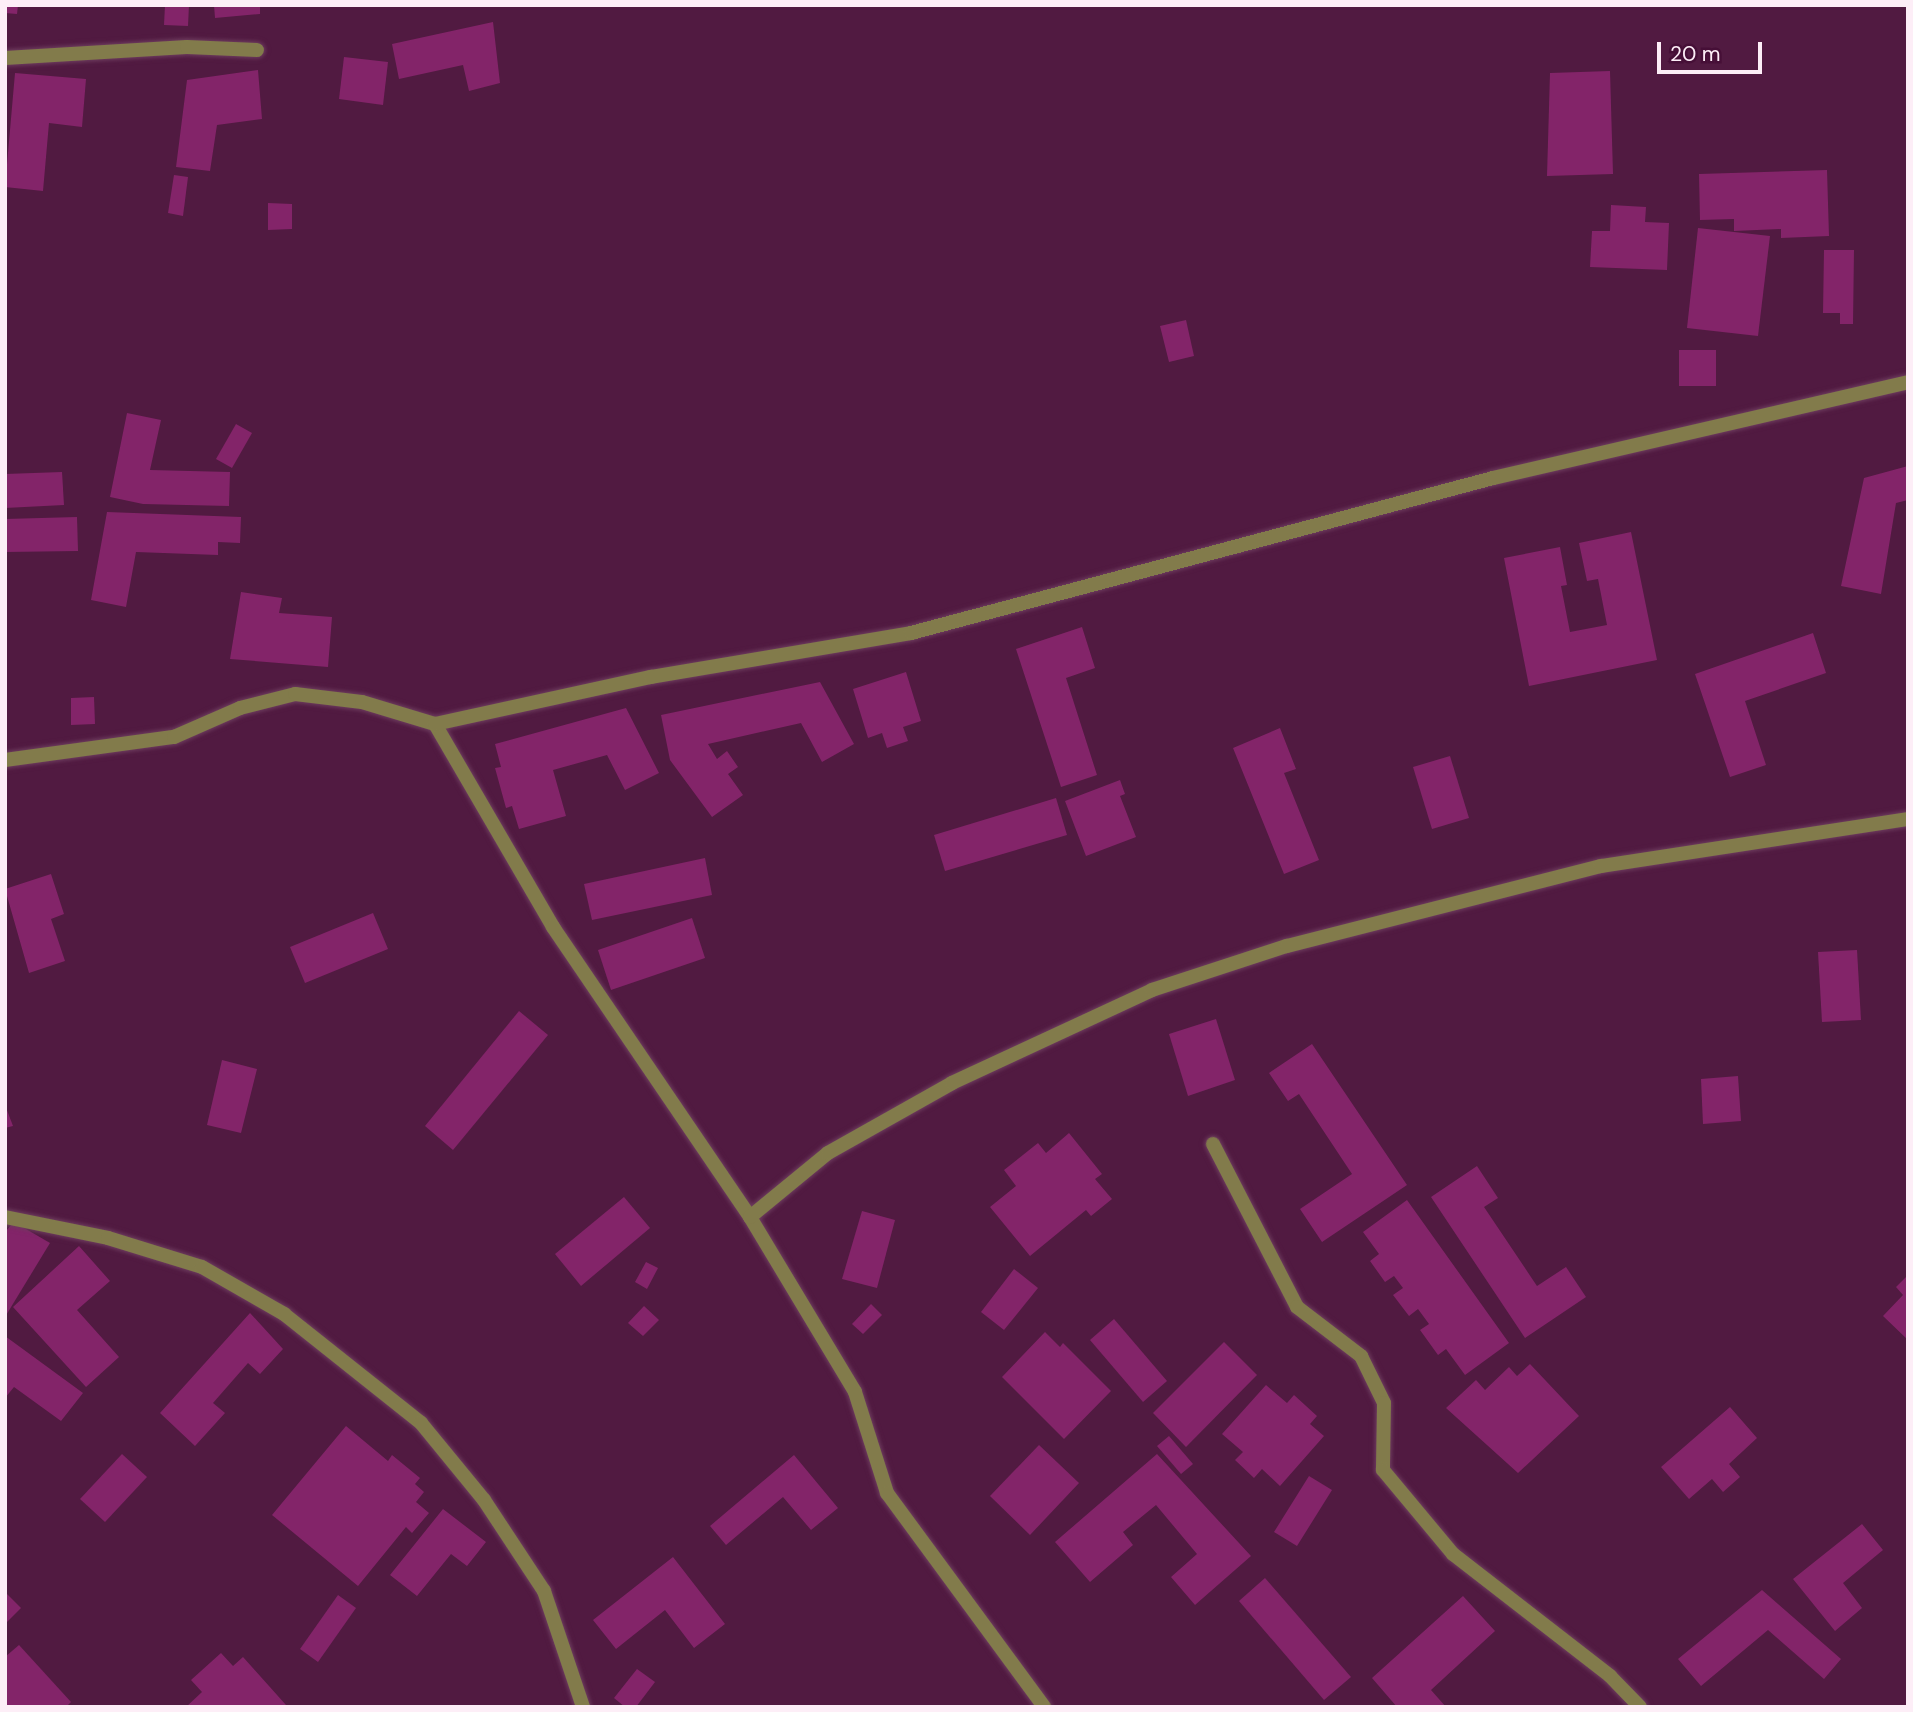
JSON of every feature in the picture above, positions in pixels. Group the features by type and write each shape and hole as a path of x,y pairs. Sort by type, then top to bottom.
{"street":[{"path":"5,58 187,47 257,50"},
{"path":"5,760 174,737 240,708 295,694 362,702 435,724 651,677 911,633 1493,478 1908,382"},
{"path":"435,724 553,927 750,1217 855,1392 887,1493 1041,1706"},
{"path":"750,1217 839,1147 1028,1045 1152,990 1287,946 1601,866 1908,819"},
{"path":"1213,1144 1297,1307 1361,1356 1384,1403 1383,1470 1452,1554 1610,1676 1640,1707"},
{"path":"5,1217 108,1238 202,1267 284,1314 421,1423 484,1500 544,1591 583,1707"}],"building":[{"path":"5,5 18,5 17,14 5,13"},
{"path":"165,5 189,5 188,26 164,25"},
{"path":"214,5 260,5 260,14 215,18"},
{"path":"493,22 500,83 469,91 463,65 399,79 392,44"},
{"path":"344,57 388,62 383,105 339,99"},
{"path":"258,70 262,119 217,125 210,171 176,167 187,80"},
{"path":"1610,71 1613,174 1547,176 1550,73"},
{"path":"15,73 86,79 82,127 49,123 43,191 5,187"},
{"path":"1827,170 1829,236 1781,238 1781,229 1734,231 1734,219 1700,220 1699,174"},
{"path":"174,175 188,177 183,216 168,213"},
{"path":"268,203 292,204 292,229 268,230"},
{"path":"1611,205 1646,207 1645,222 1669,223 1667,270 1590,267 1592,231 1610,231"},
{"path":"1698,228 1770,236 1758,336 1687,328"},
{"path":"1824,250 1854,250 1853,324 1840,324 1840,313 1823,313"},
{"path":"1186,320 1194,356 1169,362 1160,326"},
{"path":"1679,350 1716,350 1716,386 1679,386"},
{"path":"127,413 161,420 150,470 230,472 229,506 143,504 110,497"},
{"path":"236,424 252,433 232,468 216,459"},
{"path":"1908,466 1908,500 1896,503 1881,594 1841,586 1864,478"},
{"path":"62,472 64,505 5,508 5,474"},
{"path":"107,512 241,517 240,543 218,542 218,555 136,552 126,607 91,600"},
{"path":"77,517 78,551 5,552 5,519"},
{"path":"1631,532 1657,660 1529,686 1504,558 1560,547 1567,585 1561,586 1570,632 1607,625 1598,579 1587,581 1579,543"},
{"path":"241,592 282,598 279,613 332,617 328,667 230,659"},
{"path":"1082,627 1095,668 1066,678 1097,775 1061,787 1016,649"},
{"path":"1813,633 1826,673 1745,701 1766,765 1730,777 1695,674"},
{"path":"906,672 921,721 903,727 908,741 887,748 882,733 868,738 853,689"},
{"path":"820,682 854,744 822,762 801,723 708,744 717,759 727,751 738,767 728,774 743,795 712,817 670,760 661,715"},
{"path":"94,697 95,724 71,725 71,698"},
{"path":"626,708 659,773 625,790 607,755 553,770 566,816 519,829 512,806 506,808 495,768 501,767 495,744"},
{"path":"1280,728 1296,769 1284,773 1319,860 1284,874 1233,748"},
{"path":"1450,756 1469,818 1432,829 1413,767"},
{"path":"1120,780 1125,794 1120,796 1136,837 1086,856 1065,801"},
{"path":"1056,798 1067,835 945,871 934,835"},
{"path":"705,858 712,895 592,920 584,884"},
{"path":"51,874 64,914 51,919 65,961 29,973 5,889"},
{"path":"373,913 388,949 305,983 290,947"},
{"path":"692,918 705,958 611,990 598,950"},
{"path":"1857,950 1861,1020 1822,1022 1818,952"},
{"path":"519,1011 548,1035 453,1150 425,1126"},
{"path":"1216,1019 1235,1080 1188,1096 1169,1034"},
{"path":"1312,1044 1407,1185 1322,1242 1300,1209 1352,1174 1299,1094 1288,1101 1269,1073"},
{"path":"222,1060 257,1069 241,1133 207,1125"},
{"path":"1738,1076 1741,1121 1703,1124 1701,1079"},
{"path":"5,1105 13,1126 5,1128"},
{"path":"1069,1133 1102,1174 1095,1179 1112,1199 1091,1216 1086,1210 1030,1256 990,1207 1016,1186 1004,1170 1038,1143 1046,1153"},
{"path":"1477,1166 1498,1198 1484,1207 1537,1286 1566,1267 1586,1297 1525,1338 1431,1197"},
{"path":"624,1197 650,1228 581,1286 555,1254"},
{"path":"1407,1200 1509,1343 1465,1375 1446,1349 1438,1355 1420,1330 1429,1324 1418,1309 1409,1316 1393,1295 1403,1288 1394,1276 1385,1282 1370,1261 1379,1254 1363,1232"},
{"path":"862,1211 895,1220 877,1288 842,1279"},
{"path":"14,1222 50,1243 5,1317 5,1232"},
{"path":"79,1246 110,1281 77,1310 119,1357 86,1387 13,1307"},
{"path":"646,1262 658,1268 647,1289 635,1282"},
{"path":"1014,1269 1038,1288 1004,1330 981,1312"},
{"path":"1908,1275 1908,1340 1883,1316 1903,1295 1896,1287"},
{"path":"871,1304 882,1315 863,1334 852,1324"},
{"path":"644,1306 659,1320 643,1336 628,1323"},
{"path":"250,1313 283,1349 260,1374 248,1363 213,1403 225,1413 195,1446 160,1413"},
{"path":"1114,1319 1167,1381 1143,1402 1090,1340"},
{"path":"1045,1332 1060,1347 1063,1343 1111,1391 1064,1439 1002,1377"},
{"path":"5,1336 83,1393 61,1421 14,1387 5,1398"},
{"path":"1224,1342 1257,1375 1186,1447 1153,1413"},
{"path":"1530,1364 1579,1416 1518,1473 1446,1408 1476,1380 1485,1390 1509,1367 1517,1376"},
{"path":"1266,1385 1287,1403 1294,1395 1317,1416 1310,1424 1324,1436 1280,1486 1262,1469 1254,1478 1235,1460 1243,1452 1222,1434"},
{"path":"1730,1407 1757,1438 1729,1464 1740,1477 1723,1492 1712,1479 1689,1499 1661,1467"},
{"path":"346,1426 388,1461 392,1455 420,1478 415,1484 424,1492 416,1502 429,1513 412,1533 406,1527 358,1586 272,1515"},
{"path":"1169,1436 1193,1464 1181,1474 1157,1446"},
{"path":"1039,1445 1079,1483 1030,1535 990,1496"},
{"path":"122,1454 147,1477 105,1522 80,1499"},
{"path":"1157,1454 1251,1556 1195,1605 1171,1577 1197,1554 1156,1505 1123,1532 1133,1545 1090,1582 1055,1542"},
{"path":"794,1455 838,1508 811,1530 783,1497 726,1545 710,1526"},
{"path":"1309,1476 1332,1490 1297,1546 1274,1532"},
{"path":"443,1509 486,1542 467,1566 451,1554 417,1596 390,1575"},
{"path":"1862,1524 1883,1550 1843,1583 1862,1608 1835,1631 1793,1579"},
{"path":"673,1557 725,1624 694,1648 665,1610 616,1649 593,1620"},
{"path":"1265,1578 1351,1677 1324,1700 1239,1601"},
{"path":"1762,1590 1841,1659 1824,1679 1768,1630 1701,1686 1678,1659"},
{"path":"5,1592 21,1608 5,1624"},
{"path":"338,1595 356,1608 318,1662 300,1649"},
{"path":"1463,1596 1495,1631 1431,1690 1446,1707 1397,1707 1372,1678"},
{"path":"19,1645 71,1702 66,1707 5,1707 5,1657"},
{"path":"221,1653 233,1666 243,1657 286,1705 186,1707 202,1692 191,1680"},
{"path":"637,1669 655,1682 636,1707 625,1707 614,1698"}]}
